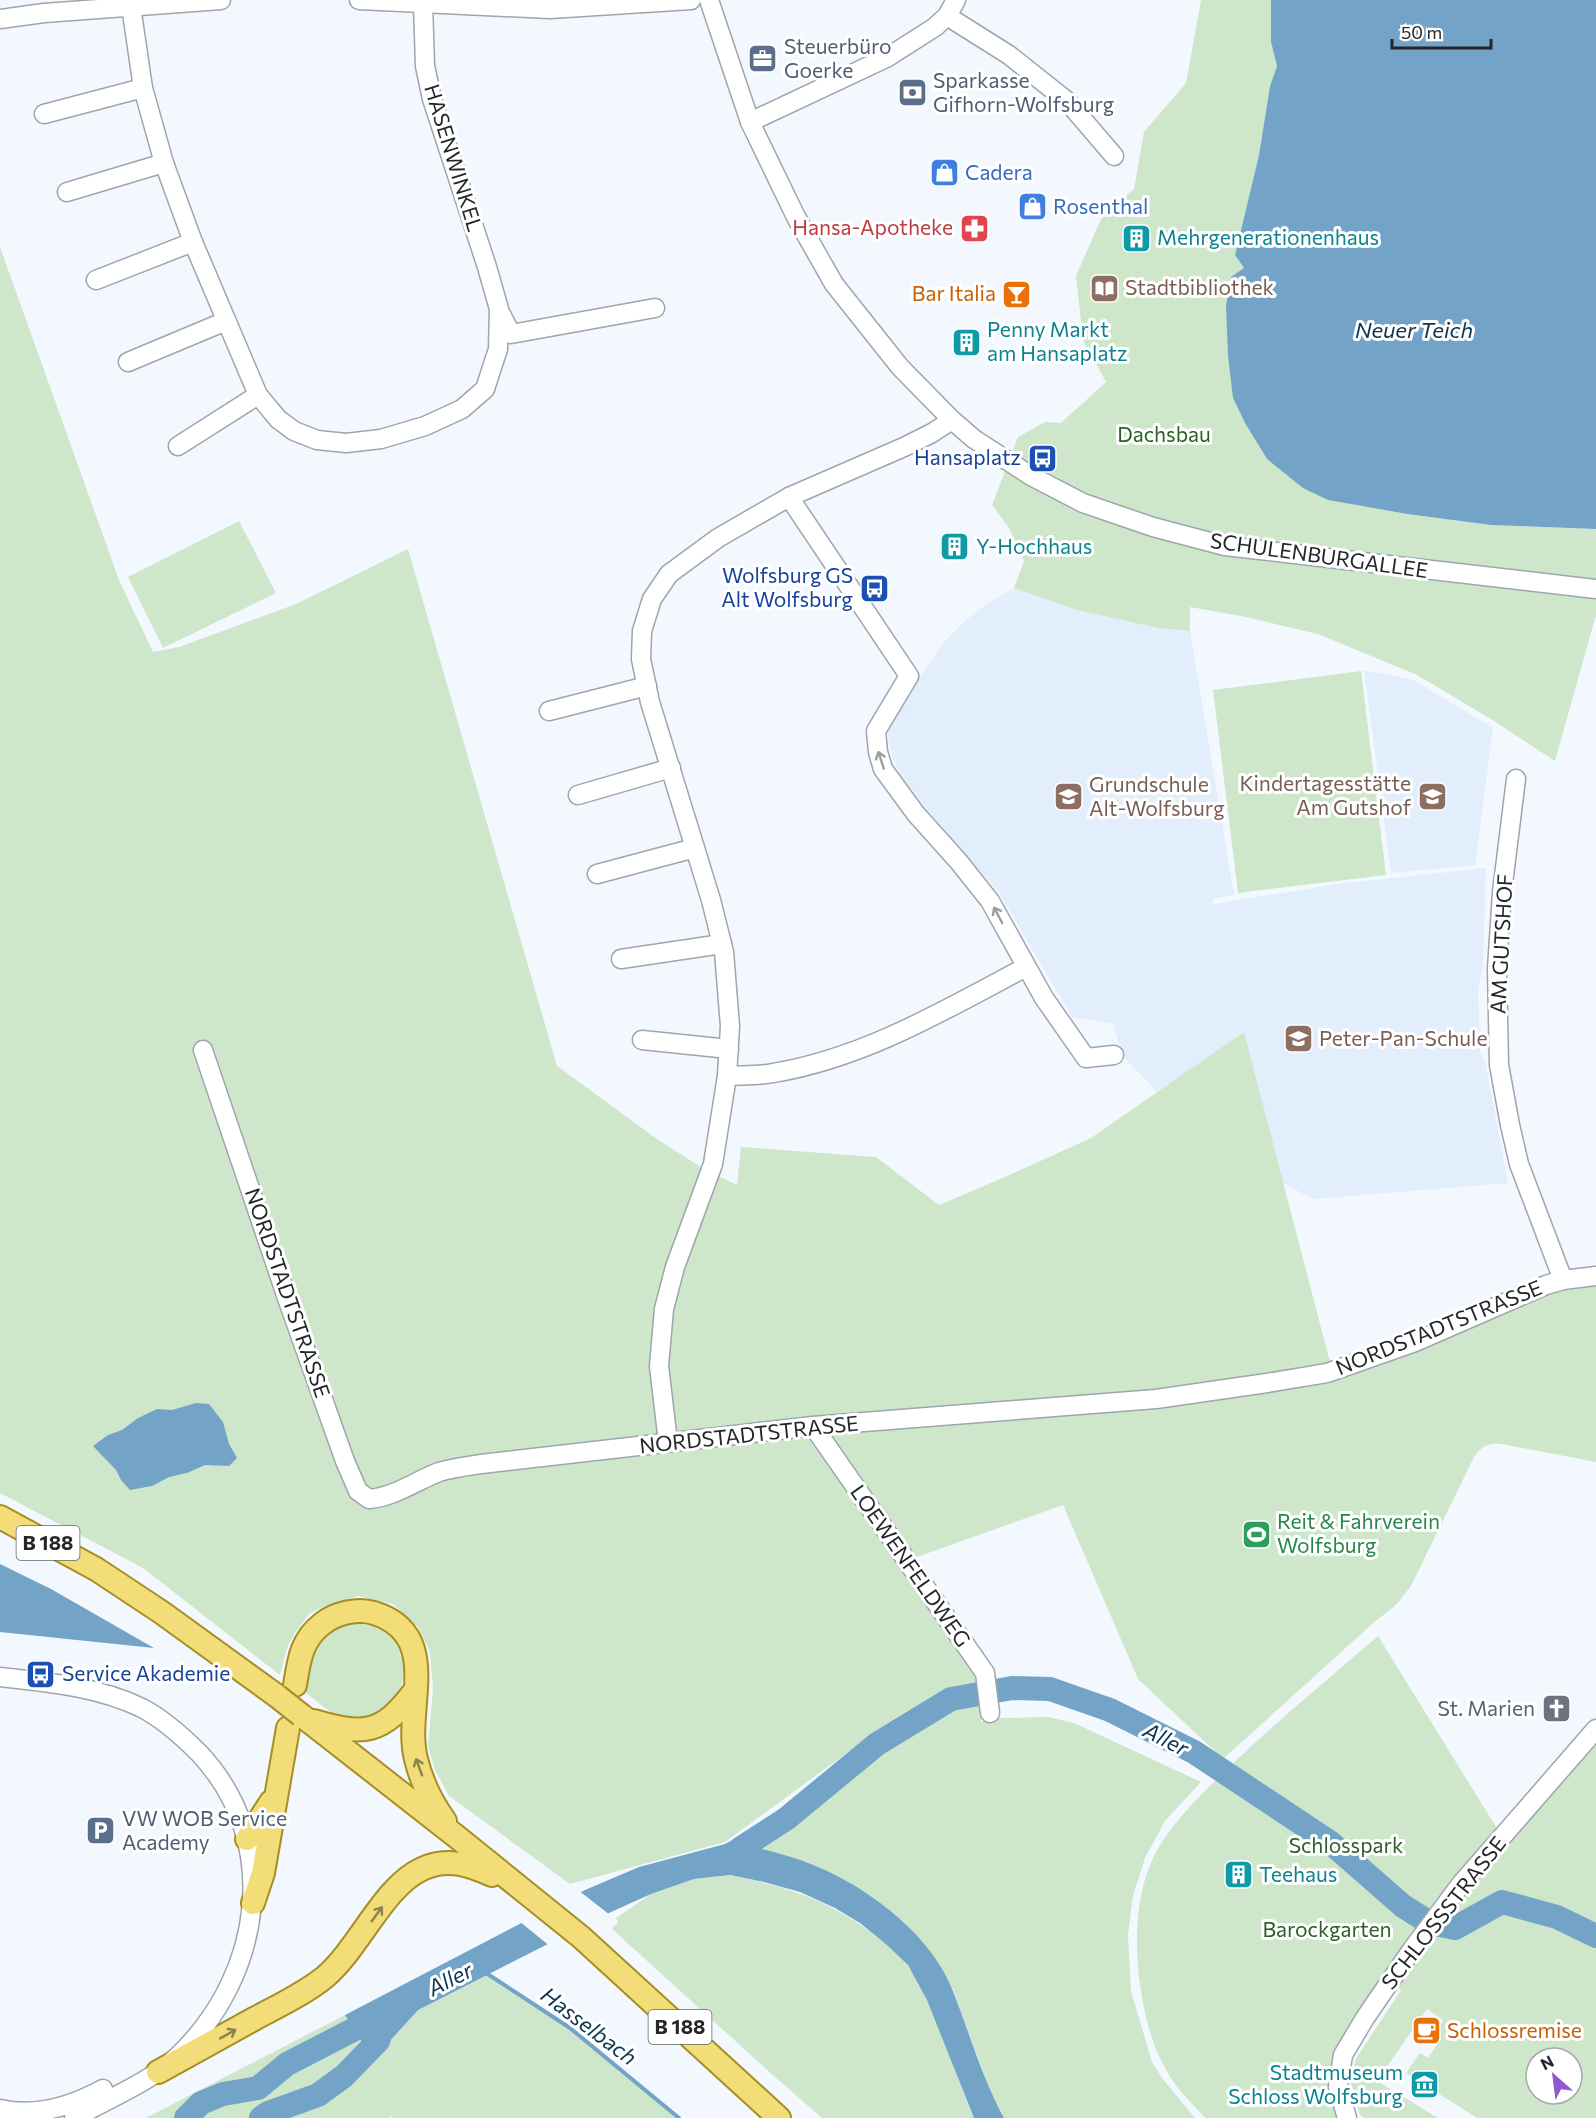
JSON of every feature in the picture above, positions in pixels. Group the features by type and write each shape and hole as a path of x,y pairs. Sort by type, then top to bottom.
{"main road":[{"name":"B 188","path":"0,1517 96,1569 286,1690 295,1721 457,1837 581,1937 779,2118"},
{"path":"286,1690 301,1652 314,1631 324,1622 334,1616 361,1611 382,1616 394,1624 408,1640 417,1660 413,1741 416,1760 436,1808 457,1837"},
{"path":"247,1839 272,1800 295,1721 350,1730 376,1727 391,1719 414,1692"},
{"path":"253,1903 263,1873 279,1778"},
{"path":"158,2072 278,2006 323,1978 354,1946 395,1889 406,1878 422,1869 450,1862 469,1864 514,1884"}],"street":[{"path":"0,19 44,13 221,0"},
{"path":"359,0 550,9 691,0"},
{"name":"SCHULENBURGALLEE","path":"709,0 750,122 796,217 834,284 900,367 974,440 1031,476 1083,503 1173,533 1225,546 1596,589"},
{"path":"750,122 888,57 935,27 947,16 956,0"},
{"name":"HASENWINKEL","path":"423,3 425,66 432,99 499,309 511,334 655,308"},
{"name":"HASENWINKEL","path":"131,6 143,88 164,164 193,242 258,395 278,419 294,431 317,440 346,443 369,440 425,426 462,409 485,389 498,349 499,309"},
{"path":"947,16 1009,55 1067,101 1114,156"},
{"path":"44,114 143,88"},
{"path":"67,192 164,164"},
{"path":"96,280 193,242"},
{"path":"128,362 226,321"},
{"path":"178,446 258,395"},
{"path":"668,1442 659,1366 664,1309 675,1267 713,1164 727,1076 730,1026 722,944 647,686 641,659 642,631 652,599 669,574 718,538 789,497 904,447 952,420"},
{"path":"789,497 909,676 876,731 878,752 884,769 916,814 990,901 1044,998 1086,1058 1114,1055"},
{"path":"549,711 647,686"},
{"path":"578,795 671,768"},
{"name":"AM GUTSHOF","path":"1516,779 1501,899 1497,969 1499,1065 1519,1164 1563,1280"},
{"path":"597,874 695,848"},
{"path":"621,959 722,944"},
{"path":"727,1076 772,1074 836,1058 890,1037 1026,967"},
{"path":"642,1040 729,1049"},
{"name":"NORDSTADTSTRASSE","path":"203,1050 345,1461 358,1491 369,1499 382,1498 411,1484 452,1469 481,1464 813,1426 1156,1399 1327,1372 1415,1342 1563,1280 1596,1276"},
{"name":"LOEWENFELDWEG","path":"813,1426 985,1673 990,1713"},
{"path":"0,1677 81,1688 142,1708 164,1722 192,1746 222,1781 240,1815 247,1839 252,1870 253,1903 248,1936 231,1983 214,2011 189,2045 158,2072 74,2118"},
{"name":"SCHLOSSSTRASSE","path":"1347,2118 1338,2087 1343,2055 1365,2018 1461,1884 1596,1729"},
{"path":"4,2118 0,2111 61,2107 93,2094 178,2046 195,2032 214,2011"}],"shaded area":[{"path":"1014,588 1077,610 1158,628 1190,631 1234,895 1213,899 1214,904 1337,884 1486,868 1483,968 1478,989 1480,1053 1485,1061 1508,1183 1313,1199 1203,1141 1122,1055 1113,1024 1072,1017 998,891 901,776 890,750 887,729 907,694 945,641 966,620 988,603"},
{"name":"Kindertagesstätte Am Gutshof","path":"1364,670 1413,680 1493,728 1475,865 1391,873"}],"green space":[{"name":"Dachsbau","path":"1201,0 1271,0 1271,42 1277,66 1270,86 1259,155 1235,255 1244,268 1233,398 1267,459 1328,500 1407,514 1491,525 1596,529 1596,615 1555,761 1417,675 1318,634 1190,607 1190,631 1158,628 1077,610 1014,588 1024,561 1009,528 992,505 1018,437 1045,422 1061,423 1106,382 1083,340 1076,276 1101,219 1134,189 1144,132 1186,83"},
{"path":"0,247 119,580 153,652 179,647 296,604 408,549 557,1066 657,1139 704,1169 737,1185 741,1147 876,1157 939,1205 1091,1138 1244,1032 1331,1366 1270,1392 1547,1292 1596,1281 1596,1462 1501,1444 1492,1444 1480,1450 1474,1457 1411,1586 1397,1604 1223,1759 1138,1679 1063,1505 900,1563 979,1681 938,1697 870,1736 725,1842 570,1884 449,1796 435,1770 428,1746 433,1690 430,1652 418,1627 393,1604 358,1596 309,1614 287,1648 280,1675 143,1568 0,1493"},
{"path":"239,521 276,593 163,648 128,577"},
{"path":"1361,671 1386,875 1238,893 1213,690"},
{"path":"351,1623 378,1629 395,1642 403,1660 403,1679 396,1698 382,1712 364,1719 336,1715 306,1693 312,1658 321,1641 338,1628"},
{"name":"Schlosspark","path":"1378,1636 1506,1843 1596,1741 1596,2118 1477,2118 1406,2073 1420,2053 1428,2058 1440,2040 1433,2035 1443,2020 1427,2009 1377,2081 1438,2118 1364,2118 1360,2115 1351,2086 1355,2060 1401,1990 1386,1979 1352,2030 1341,2118 1205,2118 1178,2088 1156,2049 1141,1992 1137,1934 1139,1906 1145,1878 1157,1851 1174,1826 1205,1791 1264,1735"},
{"path":"983,1696 981,1722 1000,1718 1048,1717 1074,1723 1201,1782 1165,1821 1145,1858 1133,1896 1128,1935 1131,1991 1152,2062 1162,2078 1195,2118 1004,2118 991,2094 953,1989 905,1923 876,1899 847,1881 810,1863 758,1848 775,1830 854,1770 956,1703"},
{"path":"730,1875 770,1884 824,1904 859,1923 898,1954 920,1984 929,2002 974,2118 822,2118 612,1929 618,1922 616,1918 651,1894 694,1879"},
{"path":"474,1966 570,2028 679,2118 393,2118 391,2116 390,2118 146,2118 345,2015 362,2042 378,2041"}],"water":[{"name":"Neuer Teich","path":"1271,0 1596,0 1596,529 1491,525 1407,514 1328,500 1303,488 1267,459 1233,398 1226,306 1231,277 1244,268 1235,255 1259,155 1270,86 1277,66 1271,42"},
{"path":"196,1403 209,1404 223,1422 229,1444 237,1458 229,1466 205,1465 187,1473 169,1477 152,1486 130,1490 116,1470 93,1446 108,1435 122,1430 138,1418 157,1409 172,1410"},
{"path":"0,1564 51,1589 154,1648 0,1632"},
{"path":"763,1824 771,1835 758,1848 805,1862 854,1885 895,1914 929,1950 943,1970 953,1991 983,2072 1004,2118 974,2118 927,2000 908,1965 887,1945 860,1923 835,1908 800,1892 730,1875 694,1879 651,1894 418,2010 377,2055 362,2042 345,2015 585,1890 639,1867 725,1844"}],"pier":[{"path":"578,1890 610,1915 551,1947 519,1921"}],"waterway":[{"name":"Aller","path":"741,1848 786,1819 877,1744 951,1699 1012,1688 1050,1689 1110,1710 1194,1752 1331,1843 1403,1906 1430,1923 1455,1928 1502,1902 1557,1917 1596,1936"},
{"name":"Hasselbach","path":"486,1973 570,2028 679,2118"},
{"name":"Aller","path":"186,2118 201,2103 223,2094 258,2088 287,2064 384,2014"},
{"path":"261,2118 268,2113 318,2095 344,2076 378,2041 384,2021"}],"place":[{"name":"Steuerbüro Goerke","path":"763,59"},
{"name":"Sparkasse Gifhorn-Wolfsburg","path":"912,93"},
{"name":"Cadera","path":"944,173"},
{"name":"Rosenthal","path":"1032,207"},
{"name":"Hansa-Apotheke","path":"974,228"},
{"name":"Mehrgenerationenhaus","path":"1136,238"},
{"name":"Stadtbibliothek","path":"1104,288"},
{"name":"Bar Italia","path":"1017,294"},
{"name":"Penny Markt am Hansaplatz","path":"966,342"},
{"name":"Hansaplatz","path":"1042,458"},
{"name":"Y-Hochhaus","path":"955,547"},
{"name":"Wolfsburg GS Alt Wolfsburg","path":"874,588"},
{"name":"Kindertagesstätte Am Gutshof","path":"1432,796"},
{"name":"Grundschule Alt-Wolfsburg","path":"1068,797"},
{"name":"Peter-Pan-Schule","path":"1298,1039"},
{"name":"Reit & Fahrverein Wolfsburg","path":"1256,1534"},
{"name":"Service Akademie","path":"41,1674"},
{"name":"St. Marien","path":"1556,1709"},
{"name":"VW WOB Service Academy","path":"101,1831"},
{"name":"Teehaus","path":"1238,1875"},
{"name":"Schlossremise","path":"1426,2031"},
{"name":"Stadtmuseum Schloss Wolfsburg","path":"1424,2085"}],"park label":[{"name":"Barockgarten","path":"1327,1930"}]}
